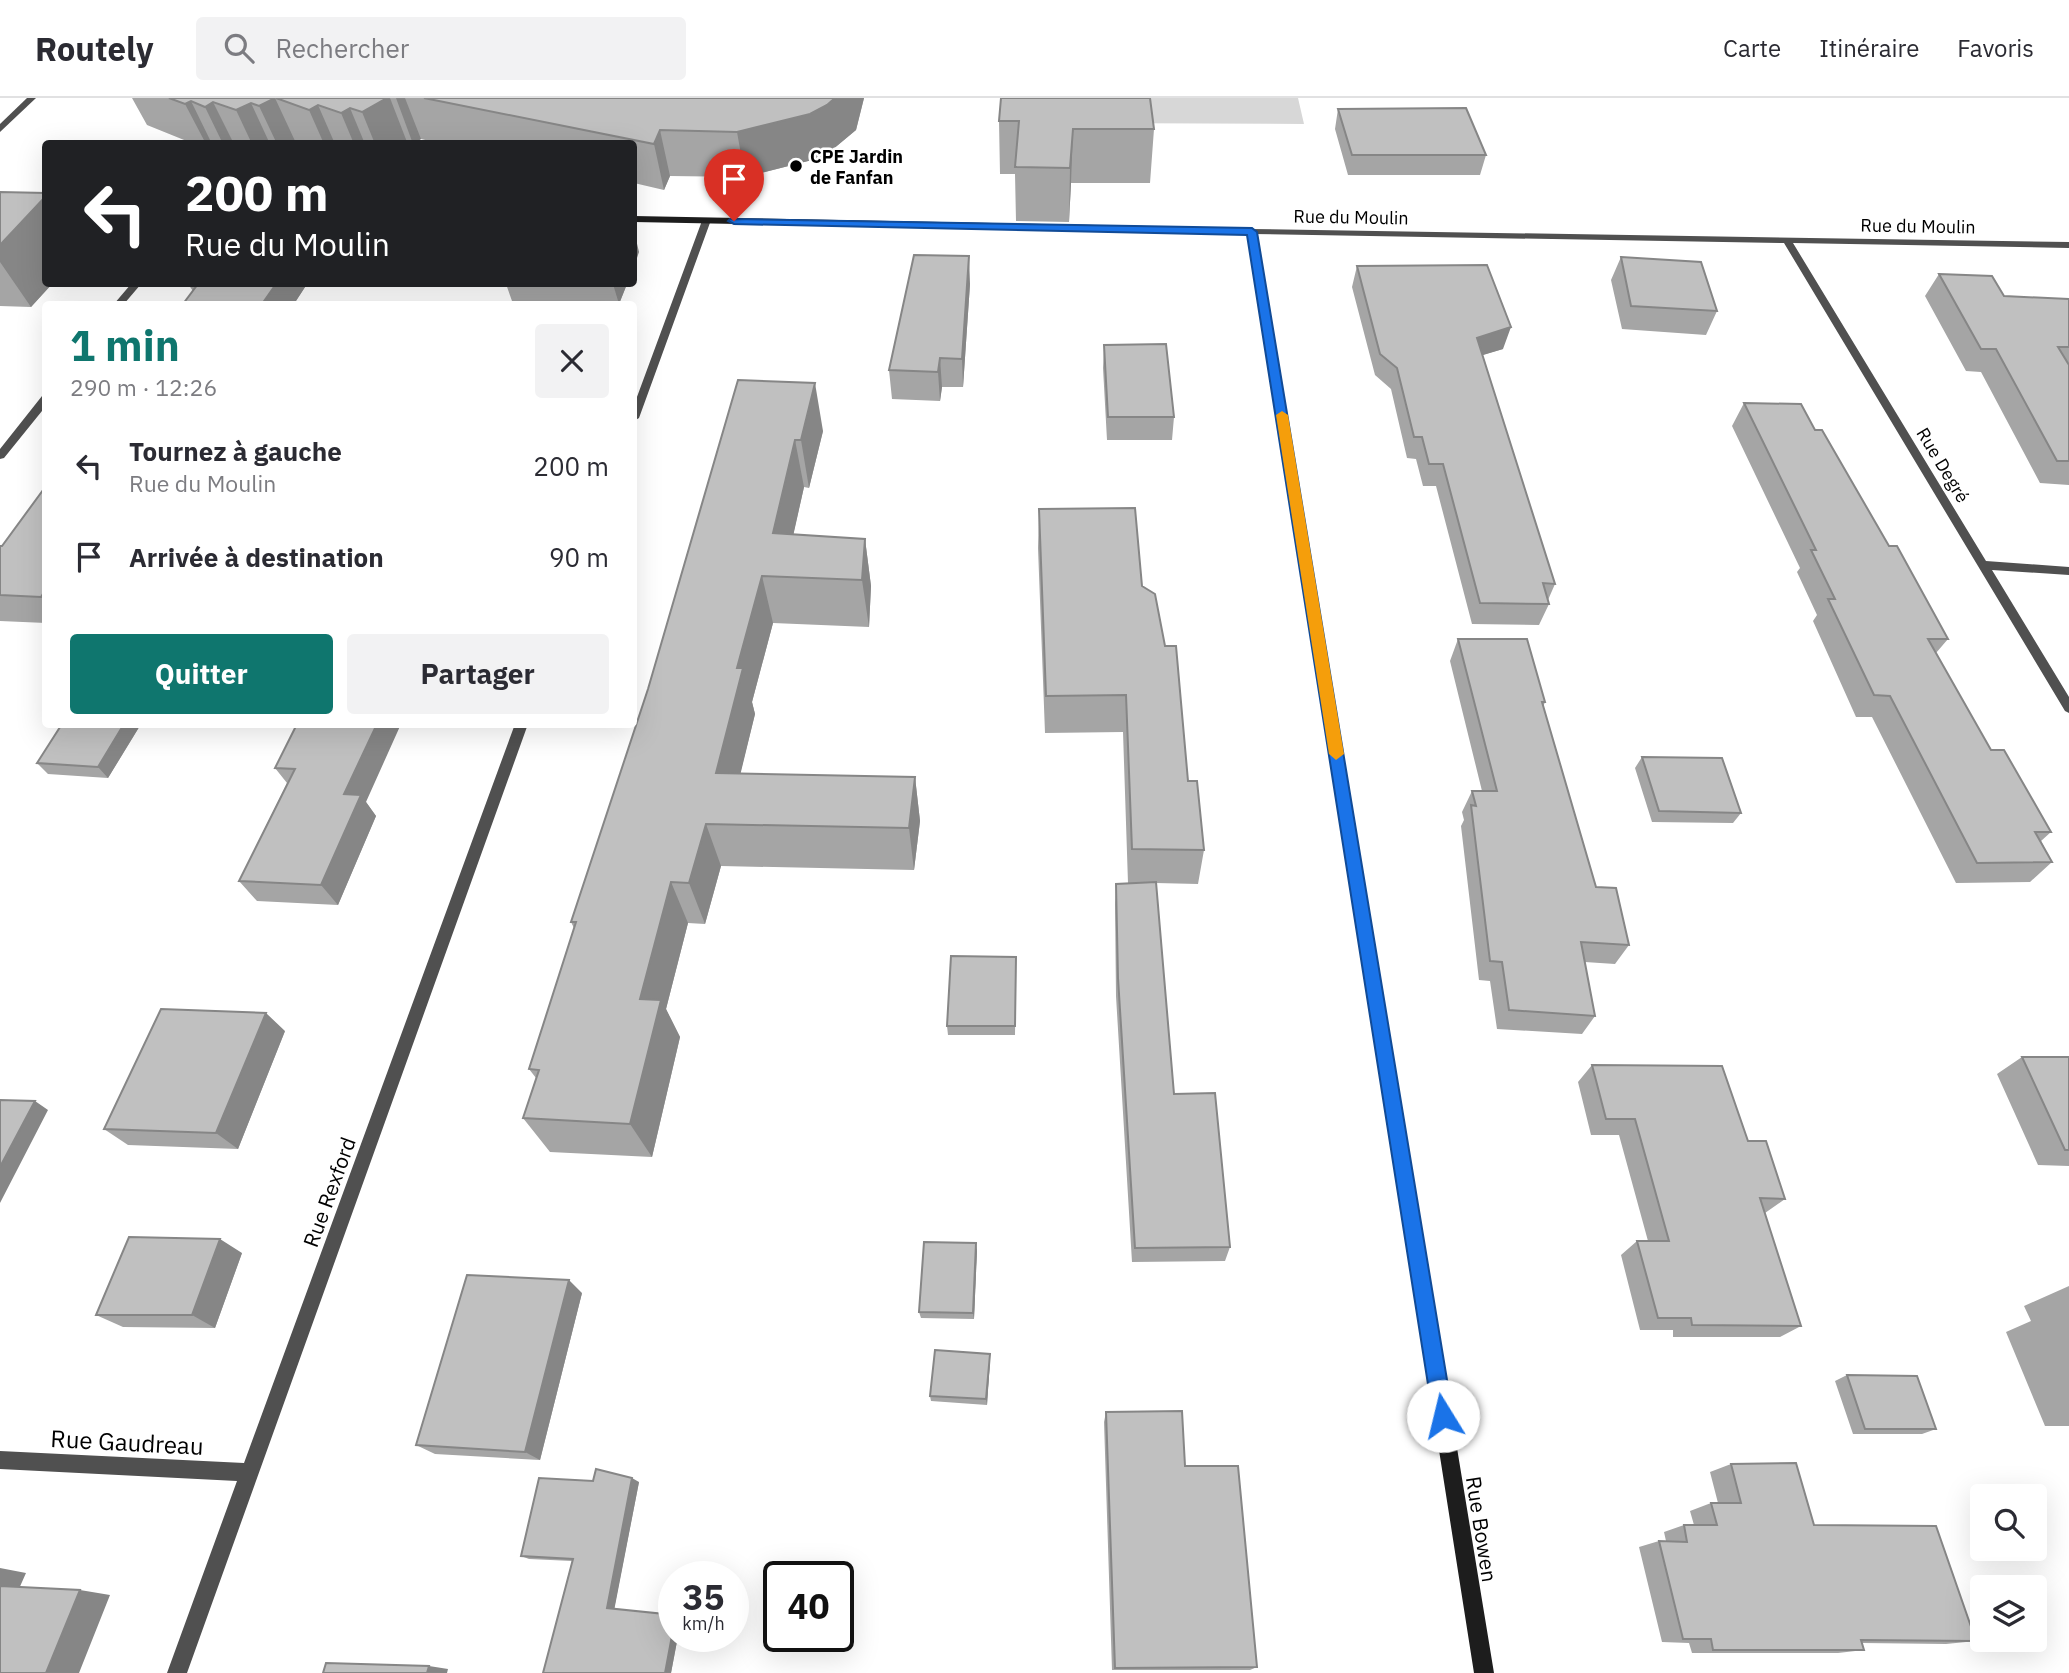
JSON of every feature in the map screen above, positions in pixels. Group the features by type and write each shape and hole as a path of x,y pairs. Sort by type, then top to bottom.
{"street":[{"path":"0,129 32,98"},
{"name":"Rue du Moulin","path":"637,219 2069,245"},
{"path":"637,410 706,220"},
{"name":"Rue Bowen","path":"1252,232 1484,1673"},
{"name":"Rue Degré","path":"1787,240 2069,708"},
{"path":"122,301 133,287"},
{"path":"0,456 42,403"},
{"path":"1983,565 2069,571"},
{"name":"Rue Rexford","path":"177,1673 521,728"},
{"name":"Rue Gaudreau","path":"0,1460 251,1473"}],"shaded area":[{"path":"1074,98 1298,98 1304,124 1074,123"}],"building":[{"path":"169,98 275,98 259,106 251,103 236,110 213,102 205,107 191,101 185,104"},
{"path":"276,98 387,98 362,112 350,108 341,113 318,105 309,110"},
{"path":"424,98 835,98 810,114 737,132 660,130 654,144"},
{"path":"1001,98 1150,98 1154,129 1073,129 1070,168 1015,167 1019,121 999,121"},
{"path":"1466,108 1486,155 1352,155 1338,109"},
{"path":"0,192 42,193 42,200 0,245"},
{"path":"914,255 969,256 962,359 940,358 938,372 889,370"},
{"path":"1621,257 1701,262 1717,311 1631,306"},
{"path":"1487,265 1511,327 1477,338 1555,584 1543,583 1549,604 1480,603 1443,464 1429,464 1422,437 1414,437 1397,368 1380,354 1357,266"},
{"path":"1939,274 1992,276 2004,296 2069,299 2069,347 2058,347 2069,365 2069,461 2057,461 1996,349 1981,349"},
{"path":"196,287 274,287 264,301 185,301"},
{"path":"1166,344 1174,417 1108,417 1104,345"},
{"path":"738,380 815,383 801,440 795,440 773,533 865,539 862,580 762,576 737,668 743,668 716,773 915,777 909,828 706,824 689,883 671,882 640,999 661,1000 630,1124 523,1118 539,1070 529,1069 576,922 571,922 648,689"},
{"path":"1744,403 1801,404 1815,430 1822,430 1889,546 1897,546 1948,639 1928,639 1991,750 2004,750 2051,832 2035,832 2052,862 1977,863 1890,696 1874,695 1828,599 1835,599 1811,550 1816,550"},
{"path":"42,491 41,597 0,595 2,546"},
{"path":"1135,508 1142,586 1155,594 1165,646 1176,646 1188,781 1197,781 1204,850 1132,849 1126,695 1046,696 1039,509"},
{"path":"1458,639 1527,639 1545,702 1542,702 1596,887 1616,888 1629,945 1581,942 1595,1016 1509,1010 1502,962 1490,961 1471,805 1476,806 1472,791 1497,791"},
{"path":"59,728 122,728 98,767 37,763"},
{"path":"295,728 375,728 344,794 361,795 321,885 239,881 295,769 275,768"},
{"path":"1642,757 1722,758 1741,813 1659,811"},
{"path":"1156,882 1174,1094 1215,1093 1230,1247 1135,1248 1118,978 1116,884"},
{"path":"951,956 1016,957 1015,1026 947,1026"},
{"path":"161,1009 266,1013 216,1133 104,1129"},
{"path":"2022,1057 2069,1057 2069,1150 2065,1150"},
{"path":"1592,1065 1722,1066 1748,1141 1766,1141 1785,1199 1760,1198 1801,1326 1692,1325 1691,1318 1658,1318 1637,1241 1669,1241 1635,1119 1606,1119"},
{"path":"0,1100 35,1101 0,1167"},
{"path":"129,1237 220,1239 192,1315 96,1315"},
{"path":"924,1242 976,1243 973,1313 919,1312"},
{"path":"467,1275 569,1280 525,1452 416,1445"},
{"path":"935,1350 990,1354 986,1399 930,1396"},
{"path":"1847,1375 1917,1376 1936,1429 1865,1429"},
{"path":"1182,1411 1185,1466 1238,1466 1257,1667 1115,1668 1106,1412"},
{"path":"1796,1463 1814,1525 1936,1526 1970,1624 1970,1641 1861,1640 1864,1650 1713,1650 1711,1639 1683,1639 1659,1541 1687,1542 1684,1525 1717,1525 1711,1503 1741,1503 1731,1464"},
{"path":"596,1469 632,1478 607,1608 658,1613 658,1652 669,1652 665,1673 543,1673 573,1559 521,1556 539,1478 593,1481"},
{"path":"0,1586 80,1590 46,1673 0,1673"},
{"path":"326,1663 429,1666 427,1673 323,1673"}],"slow traffic":[{"path":"1282,415 1336,754"}],"place":[{"name":"CPE Jardin de Fanfan","path":"796,166"}],"route":[{"path":"734,221 1252,232 1443,1416"}]}
